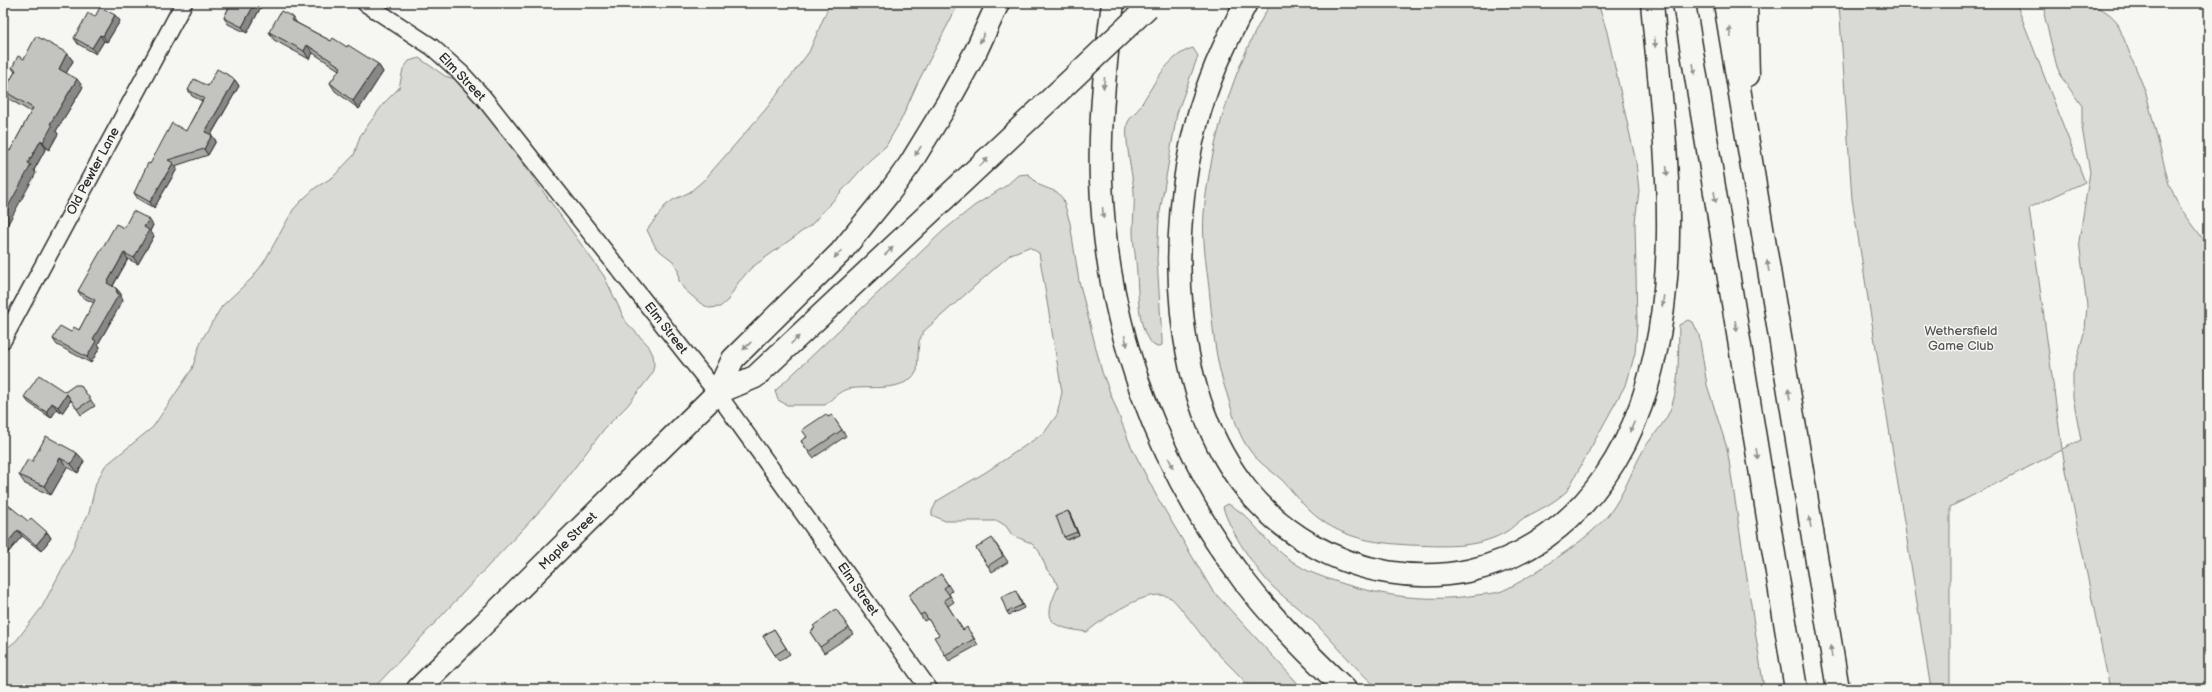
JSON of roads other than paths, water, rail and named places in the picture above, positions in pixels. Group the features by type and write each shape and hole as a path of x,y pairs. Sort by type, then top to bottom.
{"main road":[{"path":"718,393 733,359 841,252 893,187 948,102 976,51 998,3"},
{"path":"1113,3 1102,111 1102,203 1106,245 1116,300 1141,392 1175,472 1199,514 1224,553 1276,619 1345,689"},
{"path":"1246,3 1217,63 1204,99 1193,139 1183,191 1180,242 1182,297 1188,348 1201,402 1215,438 1235,473 1261,505 1291,532 1315,548 1352,564 1387,572 1422,574 1459,572 1490,565 1526,549 1547,536 1574,513 1596,489 1616,458 1636,418 1647,385 1658,336 1669,249 1668,181 1652,3"},
{"path":"1684,3 1796,689"},
{"path":"1725,3 1838,689"},
{"path":"1745,126 1748,52 1746,3"},
{"path":"718,393 756,377 1150,5"},
{"name":"Maple Street","path":"418,689 718,393"}],"street":[{"name":"Old Pewter Lane","path":"3,340 184,3"},
{"name":"Elm Street","path":"365,3 432,47 461,73 483,97 718,393 929,689"}],"park label":[{"name":"Wethersfield Game Club","path":"1961,338"}]}
